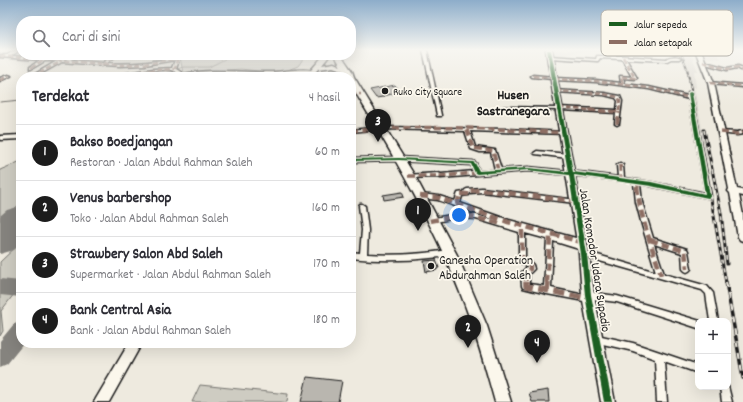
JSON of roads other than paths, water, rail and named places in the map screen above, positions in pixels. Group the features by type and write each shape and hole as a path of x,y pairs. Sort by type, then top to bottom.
{"highway":[{"path":"356,94 382,128 450,253 463,282 477,321 503,402"}],"main road":[{"name":"Jalan Komodor Udara Supadio","path":"552,69 571,173 588,297 608,402"},
{"path":"702,69 710,81 732,191 743,237"},
{"path":"732,191 743,193"},
{"path":"100,402 133,348"}],"street":[{"path":"429,69 439,115"},
{"path":"623,84 621,77 635,78 630,69"},
{"path":"140,72 153,70 176,70 179,72"},
{"path":"286,72 313,71"},
{"path":"211,72 240,72"},
{"path":"0,80 9,76"},
{"path":"408,176 438,174 441,176 498,170 528,169 571,173 651,184 708,196 691,96 623,84 533,76"},
{"path":"710,81 743,86"},
{"path":"556,91 604,94 618,97 620,101 617,124"},
{"path":"504,108 559,108 618,112"},
{"path":"356,131 382,128 564,132"},
{"path":"468,130 473,148 493,151 498,170"},
{"path":"721,132 738,134 743,132"},
{"path":"0,138 16,137"},
{"path":"537,154 568,156"},
{"path":"356,160 473,163 477,173"},
{"path":"620,165 621,180"},
{"path":"637,182 639,202 661,275"},
{"path":"457,205 460,194 468,194 467,191 482,190 575,201"},
{"path":"420,196 439,198 661,275 704,288 708,290 713,318"},
{"path":"362,206 365,230 363,257"},
{"path":"432,221 456,216 470,216 582,248"},
{"path":"522,230 522,261 530,264 530,269 525,273 524,284 526,286 547,291 588,297 617,299 695,323"},
{"path":"547,291 550,238"},
{"path":"650,240 685,250 687,269"},
{"path":"356,256 379,258 419,257 450,253"},
{"path":"597,339 659,355 695,368"},
{"path":"659,355 662,402"},
{"path":"725,390 727,402"}],"waterway":[{"path":"170,72 178,69"},
{"path":"357,80 365,94"},
{"path":"0,102 16,100"},
{"path":"368,100 374,111"}],"railway":[{"path":"687,69 695,111"},
{"path":"695,110 726,283"},
{"path":"704,130 721,213 727,264"},
{"path":"726,282 743,378"}],"place":[{"name":"Ruko City Square","path":"385,91"},
{"name":"Strawbery Salon Abd Saleh","path":"378,142"},
{"name":"Bakso Boedjangan","path":"418,231"},
{"name":"Ganesha Operation Abdurahman Saleh","path":"431,266"},
{"name":"Venus barbershop","path":"468,348"},
{"name":"Bank Central Asia","path":"537,363"}],"district":[{"name":"Husen Sastranegara","path":"513,102"}]}
